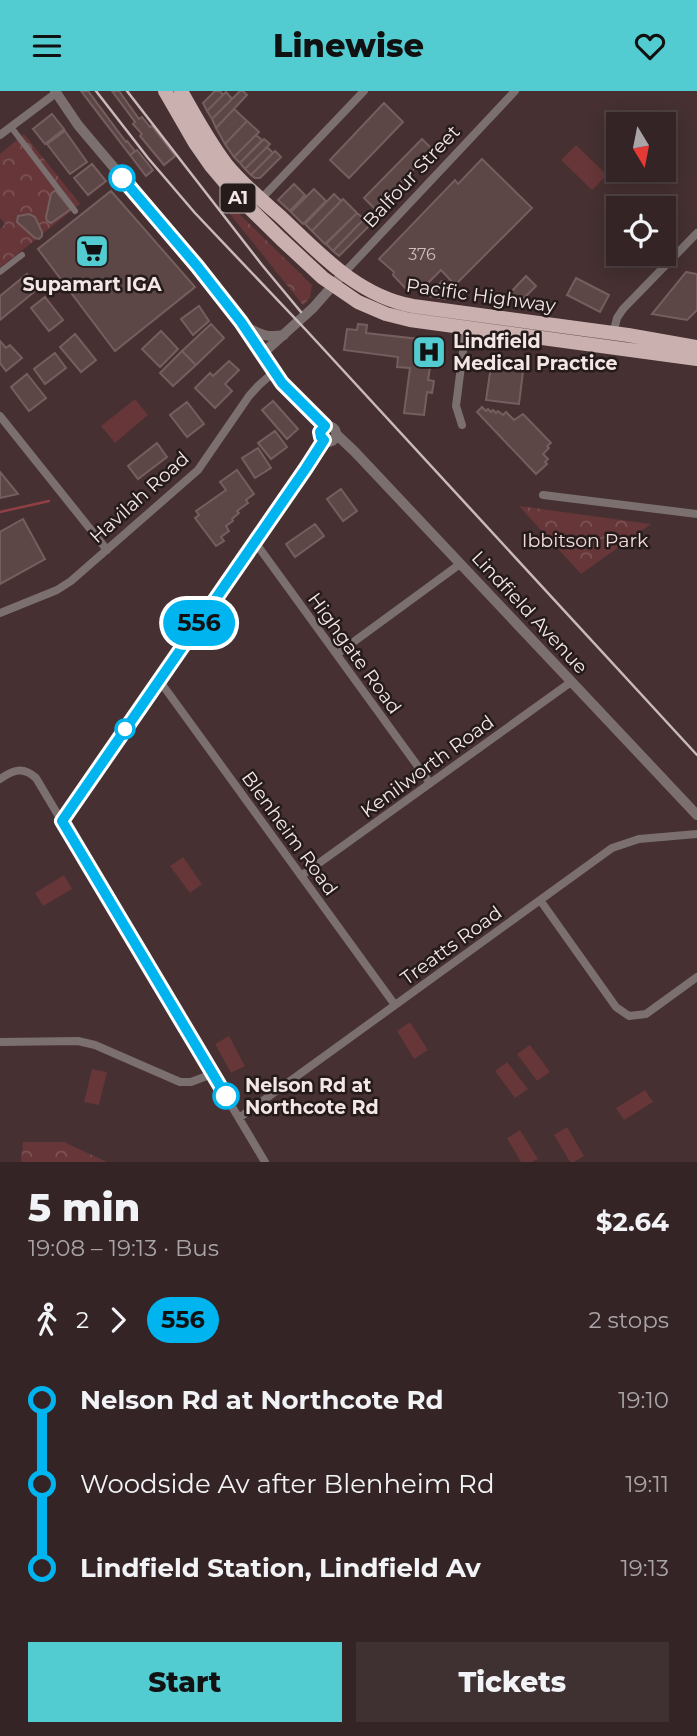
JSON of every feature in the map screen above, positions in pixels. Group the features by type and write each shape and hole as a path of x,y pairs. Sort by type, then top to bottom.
{"highway":[{"name":"Pacific Highway","path":"165,91 195,143 233,192 298,255 334,286 358,302 386,314 410,320 697,347"},
{"name":"Pacific Highway","path":"181,91 227,165 343,274 365,289 402,304 611,340 697,359"}],"street":[{"path":"261,199 364,91"},
{"name":"Balfour Street","path":"334,286 514,91"},
{"path":"0,135 56,92 78,125 241,322 274,372 325,426 333,427 336,434 331,441 321,437 320,432 325,426"},
{"path":"11,127 75,211"},
{"path":"611,340 617,318 623,309 697,233"},
{"path":"0,272 22,255"},
{"path":"262,353 334,286"},
{"path":"241,322 260,335 284,335"},
{"path":"462,425 456,407 466,327"},
{"name":"Havilah Road","path":"0,614 57,590 71,581 198,470 249,396 274,372"},
{"path":"0,417 107,550"},
{"name":"Lindfield Avenue","path":"336,434 697,815"},
{"path":"62,821 324,440"},
{"path":"543,495 697,514"},
{"name":"Highgate Road","path":"255,542 430,783"},
{"path":"337,654 460,564"},
{"name":"Blenheim Road","path":"159,681 395,1005"},
{"name":"Kenilworth Road","path":"301,876 571,682"},
{"path":"0,779 19,769 29,772 38,782 265,1162"},
{"name":"Treatts Road","path":"239,1118 612,848 639,839 697,834"},
{"path":"540,900 616,1007 629,1016 646,1014 697,977"},
{"path":"0,1042 78,1041 95,1045 180,1082 191,1082 212,1074"}],"green space":[{"path":"24,134 80,204 0,268 0,229 5,224 0,218 0,154"},
{"path":"576,145 606,176 592,190 561,160"},
{"path":"225,200 312,285 310,298 303,305 222,204"},
{"path":"135,399 148,415 115,443 101,426"},
{"name":"Ibbitson Park","path":"519,506 651,524 581,574"},
{"path":"183,857 202,884 190,893 170,866"},
{"path":"64,875 72,889 43,906 35,893"},
{"path":"410,1022 428,1050 414,1059 397,1031"},
{"path":"229,1036 245,1066 231,1073 215,1044"},
{"path":"530,1045 550,1072 537,1081 517,1054"},
{"path":"507,1062 528,1089 515,1098 495,1071"},
{"path":"92,1069 107,1072 99,1105 84,1102"},
{"path":"645,1090 653,1102 624,1120 616,1108"},
{"path":"567,1127 584,1156 574,1162 570,1162 554,1135"},
{"path":"520,1130 538,1159 532,1162 521,1162 507,1138"},
{"path":"23,1142 64,1142 107,1162 21,1162"}],"building":[{"path":"81,91 88,91 135,151 130,155"},
{"path":"112,91 119,91 139,119 142,117 152,126 175,156 164,165 140,136 142,134 133,124 135,122"},
{"path":"215,91 220,91 223,95 207,111 203,103"},
{"path":"240,91 247,95 216,128 212,119"},
{"path":"226,92 232,99 212,119 207,111"},
{"path":"384,103 403,122 349,178 330,160"},
{"path":"234,109 247,121 225,144 216,128"},
{"path":"52,114 64,129 45,144 33,129"},
{"path":"247,121 259,132 234,157 225,144"},
{"path":"65,131 87,162 70,174 47,144"},
{"path":"256,135 262,140 240,163 234,157"},
{"path":"264,139 270,144 245,169 240,163"},
{"path":"422,139 433,150 375,209 364,198"},
{"path":"267,147 273,153 251,175 245,169"},
{"path":"137,150 153,170 146,176 130,155"},
{"path":"275,151 281,157 260,178 251,175"},
{"path":"482,159 532,208 455,285 441,270 420,291 415,286 409,292 393,275 394,272 379,259 455,180 458,184"},
{"path":"92,164 106,181 88,195 74,178"},
{"path":"294,184 305,195 290,211 278,200"},
{"path":"314,189 326,201 303,224 291,212"},
{"path":"54,191 71,209 51,223 46,217"},
{"path":"111,191 195,287 115,351 38,249"},
{"path":"334,194 341,201 312,231 305,224"},
{"path":"343,199 357,213 325,244 312,231"},
{"path":"357,213 364,219 333,251 326,244"},
{"path":"29,214 35,217 42,232 39,239 17,222 18,216"},
{"path":"364,219 370,225 339,256 333,251"},
{"path":"686,272 697,274 697,310 687,320 652,314"},
{"path":"27,274 39,288 0,320 0,296"},
{"path":"526,276 536,286 520,302 510,293"},
{"path":"576,278 609,295 600,312 567,295"},
{"path":"442,281 453,290 446,299 428,296"},
{"path":"45,297 63,320 49,331 31,308"},
{"path":"199,306 209,321 193,335 181,319"},
{"path":"211,324 224,338 196,365 182,351"},
{"path":"358,324 367,325 366,333 437,341 435,361 431,361 428,380 434,381 432,393 427,392 424,415 404,413 410,368 397,367 398,357 344,350 347,329 357,330"},
{"path":"161,331 178,349 160,367 142,349"},
{"path":"75,334 96,360 81,372 60,347"},
{"path":"0,341 6,348 10,345 22,358 6,371 0,363"},
{"path":"182,351 196,365 173,386 160,373"},
{"path":"55,353 66,368 45,384 34,369"},
{"path":"492,359 524,363 519,404 486,400"},
{"path":"229,361 239,370 225,384 232,391 215,408 195,388 210,373 213,376"},
{"path":"27,374 46,398 29,411 11,387"},
{"path":"273,401 298,429 287,439 262,410"},
{"path":"187,402 204,424 187,437 170,415"},
{"path":"482,407 486,411 498,411 503,415 506,412 514,420 523,414 551,443 543,454 548,459 545,462 547,464 536,474 477,412"},
{"path":"275,431 287,447 271,459 258,443"},
{"path":"157,443 167,457 138,479 128,466"},
{"path":"258,448 271,468 255,478 242,458"},
{"path":"237,470 254,494 226,526 229,531 221,537 224,541 216,546 195,518 199,515 196,511 226,490 220,482"},
{"path":"0,472 18,494 0,498"},
{"path":"341,489 357,511 343,521 327,499"},
{"path":"23,519 45,559 0,584 0,532"},
{"path":"315,524 324,536 295,557 286,544"}],"waterway":[{"path":"0,512 49,501"}],"railway":[{"path":"96,91 195,213 697,755"},
{"path":"127,91 301,312"}],"bus line":[{"name":"556","path":"122,178 241,322 282,383 325,426 320,432 324,440 306,468 62,821 226,1096"}],"place":[{"name":"Supamart IGA","path":"92,251"},
{"name":"Lindfield Medical Practice","path":"429,352"},
{"name":"Nelson Rd at Northcote Rd","path":"226,1096"}]}
